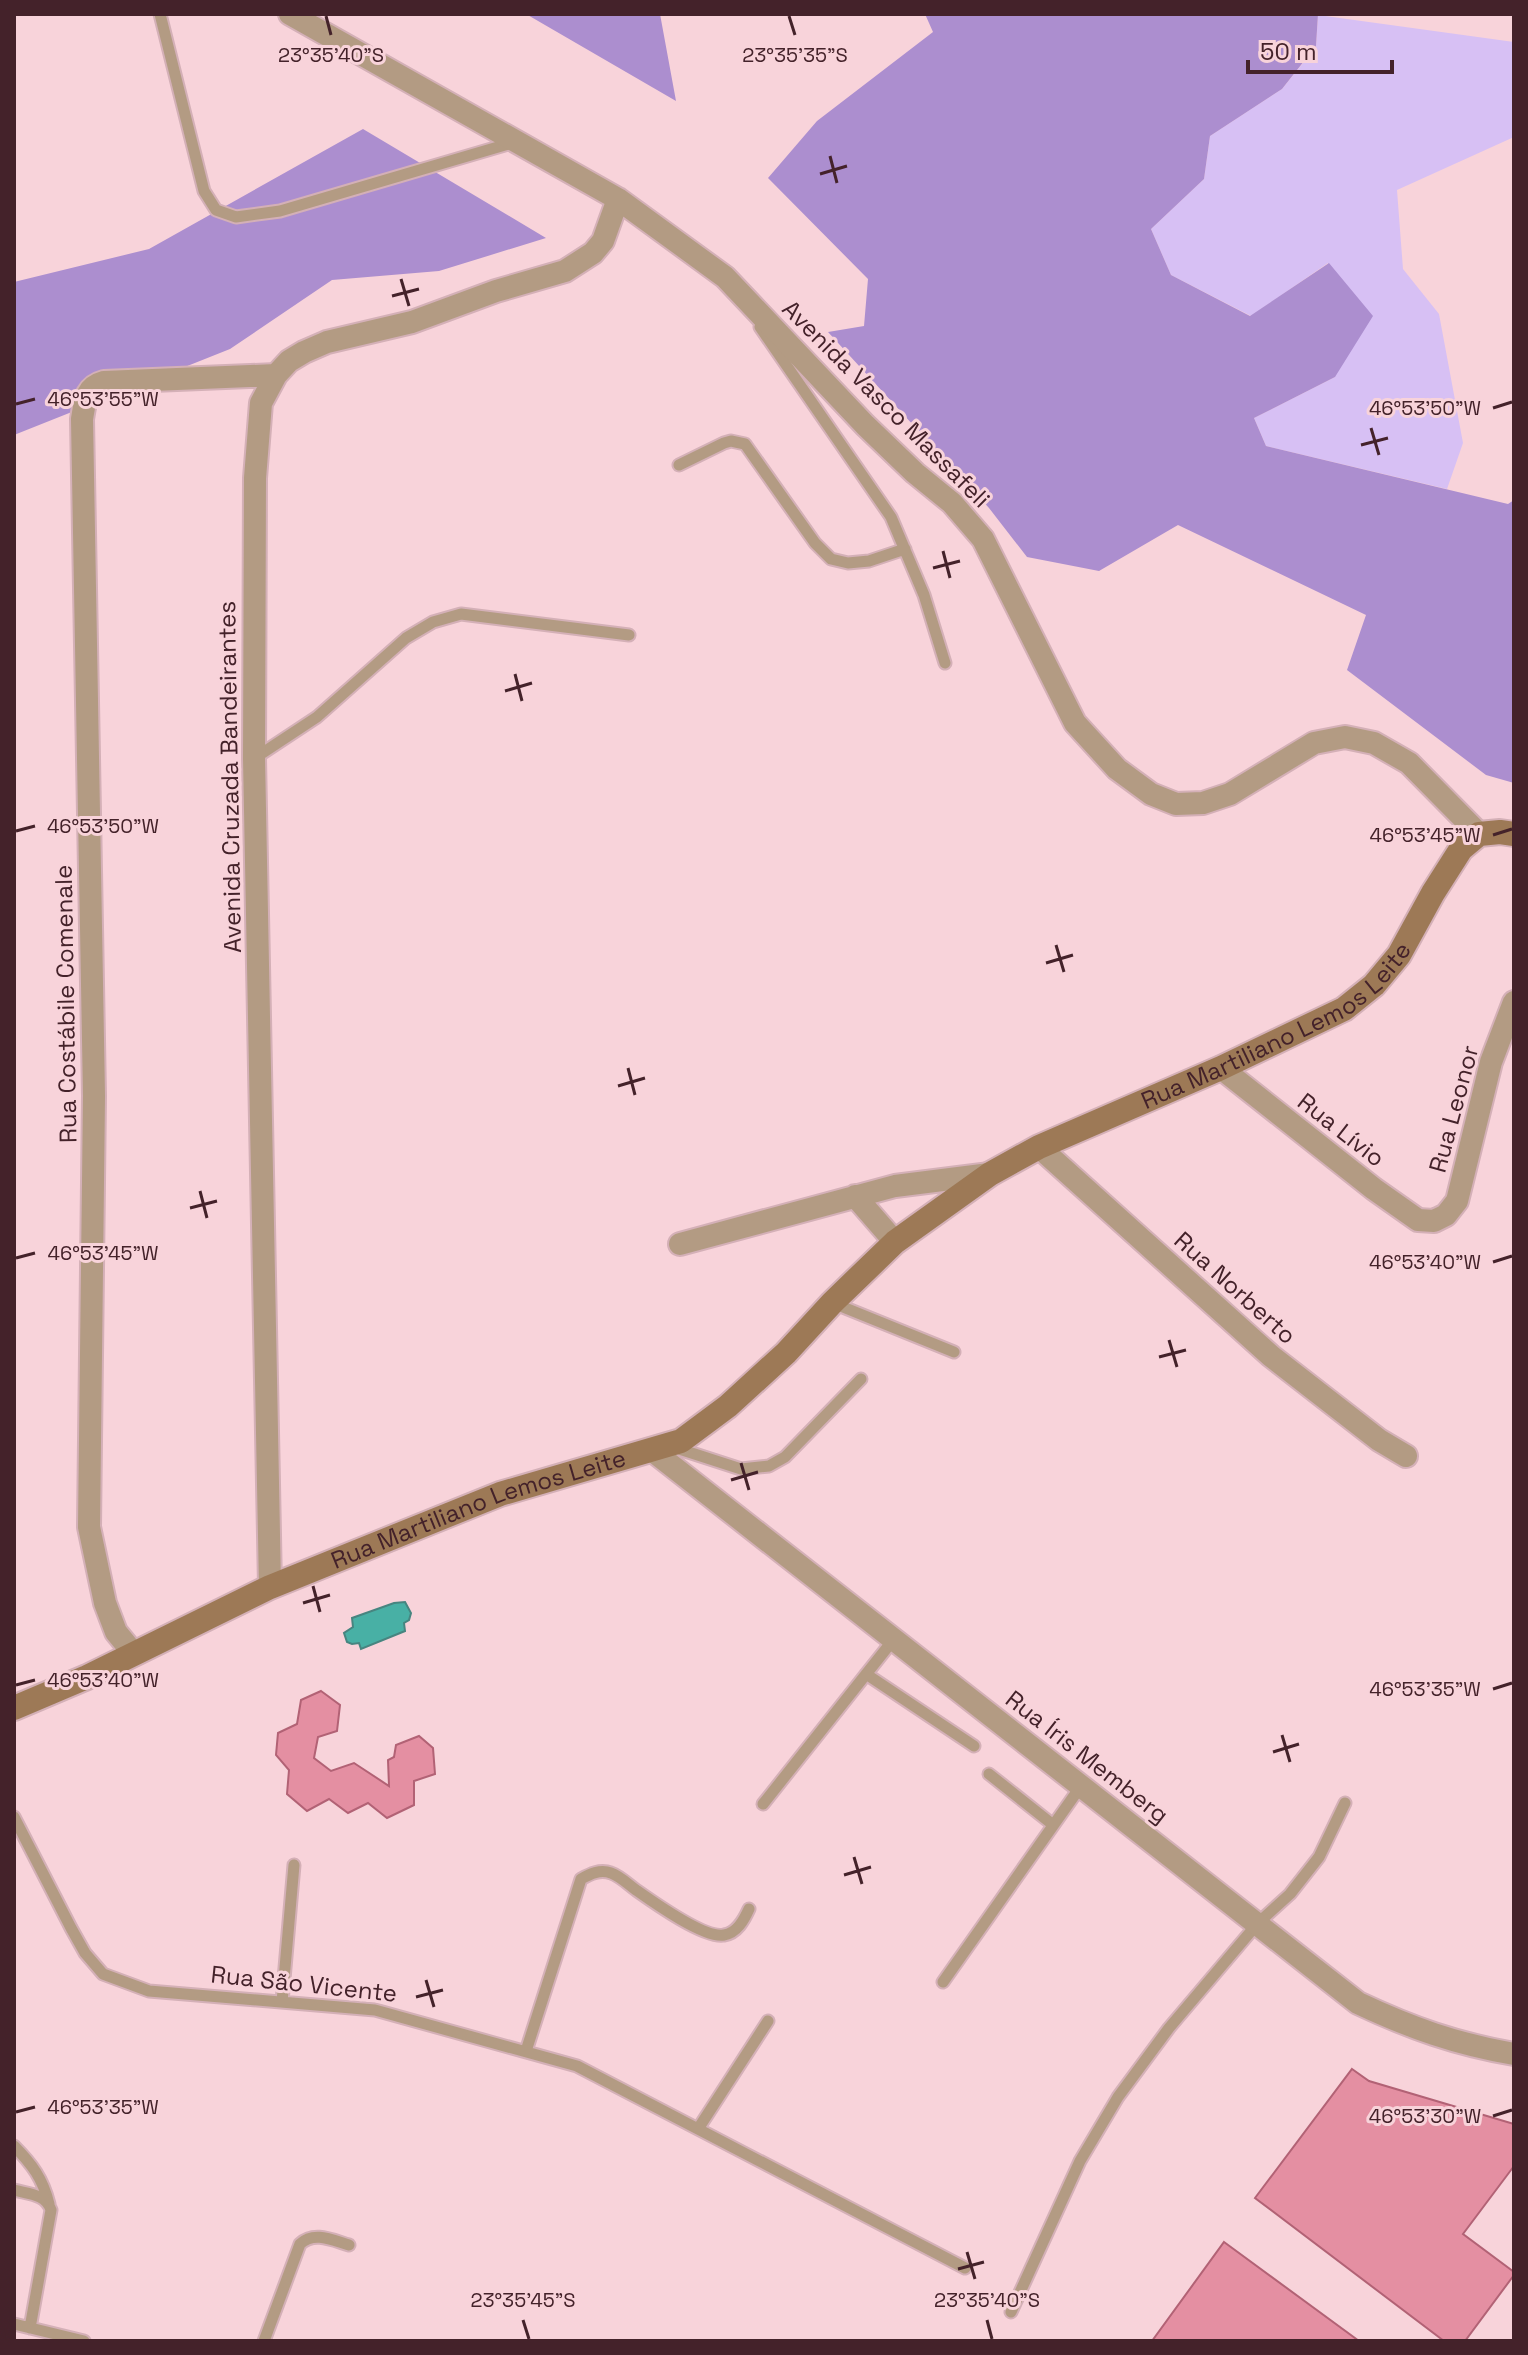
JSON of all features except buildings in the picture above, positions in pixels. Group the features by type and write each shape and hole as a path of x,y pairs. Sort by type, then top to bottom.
{"street":[{"name":"Avenida Vasco Massafeli","path":"290,14 618,199 725,277 865,425 952,503 983,539 1075,723 1117,769 1151,794 1176,804 1203,803 1230,794 1314,743 1345,737 1374,743 1409,763 1479,834"},
{"name":"Avenida Cruzada Bandeirantes","path":"270,1587 254,758 256,442 261,403 276,375 289,361 327,342 412,322 496,291 565,271 593,253 603,241 618,199"},
{"name":"Rua Costábile Comenale","path":"134,1654 116,1632 105,1603 89,1527 94,1096 82,419 87,393 104,382 276,375"},
{"path":"1479,834 1514,834"},
{"name":"Rua Martiliano Lemos Leite","path":"14,1708 134,1654 270,1587 500,1494 681,1441 728,1406 786,1353 895,1242 990,1174 1039,1147 1221,1068 1344,1009 1374,985 1399,955 1461,849 1479,834"},
{"name":"Rua Leonor","path":"1434,1221 1446,1215 1457,1201 1491,1062 1514,1002"},
{"name":"Rua Lívio","path":"1221,1068 1374,1189 1418,1220 1434,1221"},
{"name":"Rua Norberto","path":"1039,1147 1271,1356 1330,1404 1406,1456"},
{"name":"Rua Martiliano Lemos Leite","path":"680,1244 924,1180 990,1174"},
{"path":"855,1196 895,1242"},
{"name":"Rua Íris Memberg","path":"660,1448 894,1639 1358,2003 1412,2029 1468,2046 1514,2054"}],"lane":[{"path":"160,14 204,191 216,210 236,217 280,211 516,141"},
{"path":"725,277 891,517 924,595 945,663"},
{"path":"679,465 724,443 745,444 815,543 831,559 848,563 869,561 905,549"},
{"path":"254,758 317,717 406,638 433,622 461,614 629,635"},
{"path":"832,1303 954,1352"},
{"path":"660,1448 741,1469 769,1466 785,1457 861,1379"},
{"path":"763,1804 894,1639"},
{"path":"866,1674 974,1746"},
{"path":"989,1774 1052,1824"},
{"path":"943,1982 1082,1785"},
{"path":"1011,2312 1080,2161 1118,2097 1169,2028 1258,1923 1290,1894 1319,1857 1345,1803"},
{"name":"Rua São Vicente","path":"14,1817 85,1953 103,1974 149,1991 375,2010 577,2066 965,2268"},
{"path":"282,2002 294,1865"},
{"path":"526,2051 581,1879 593,1872 611,1873 655,1904 711,1934 725,1935 733,1931 742,1923 749,1909"},
{"path":"698,2129 768,2021"},
{"path":"14,2146 34,2167 41,2180 51,2217 30,2328"},
{"path":"14,2190 41,2197 49,2204"},
{"path":"264,2341 300,2244 316,2236 349,2245"},
{"path":"14,2324 84,2341"}],"shaded area":[{"path":"526,14 660,14 676,101"},
{"path":"925,14 1318,14 1316,46 1282,89 1210,136 1204,179 1151,229 1171,275 1250,316 1329,263 1373,316 1335,377 1254,418 1266,446 1508,504 1514,500 1514,783 1486,775 1347,670 1366,615 1178,525 1099,571 1027,557 989,508 828,332 864,326 868,279 768,178 817,121 933,32"},
{"path":"1318,15 1514,42 1514,137 1397,190 1403,269 1439,314 1463,443 1447,489 1266,446 1254,418 1335,377 1328,263 1251,316 1171,275 1151,229 1204,179 1210,136 1282,89 1316,47"},
{"path":"363,129 546,238 439,271 332,280 230,349 14,435 14,282 149,249"}],"water":[{"path":"405,1602 411,1613 404,1623 405,1631 361,1649 359,1643 347,1642 344,1633 353,1627 352,1618"}]}
